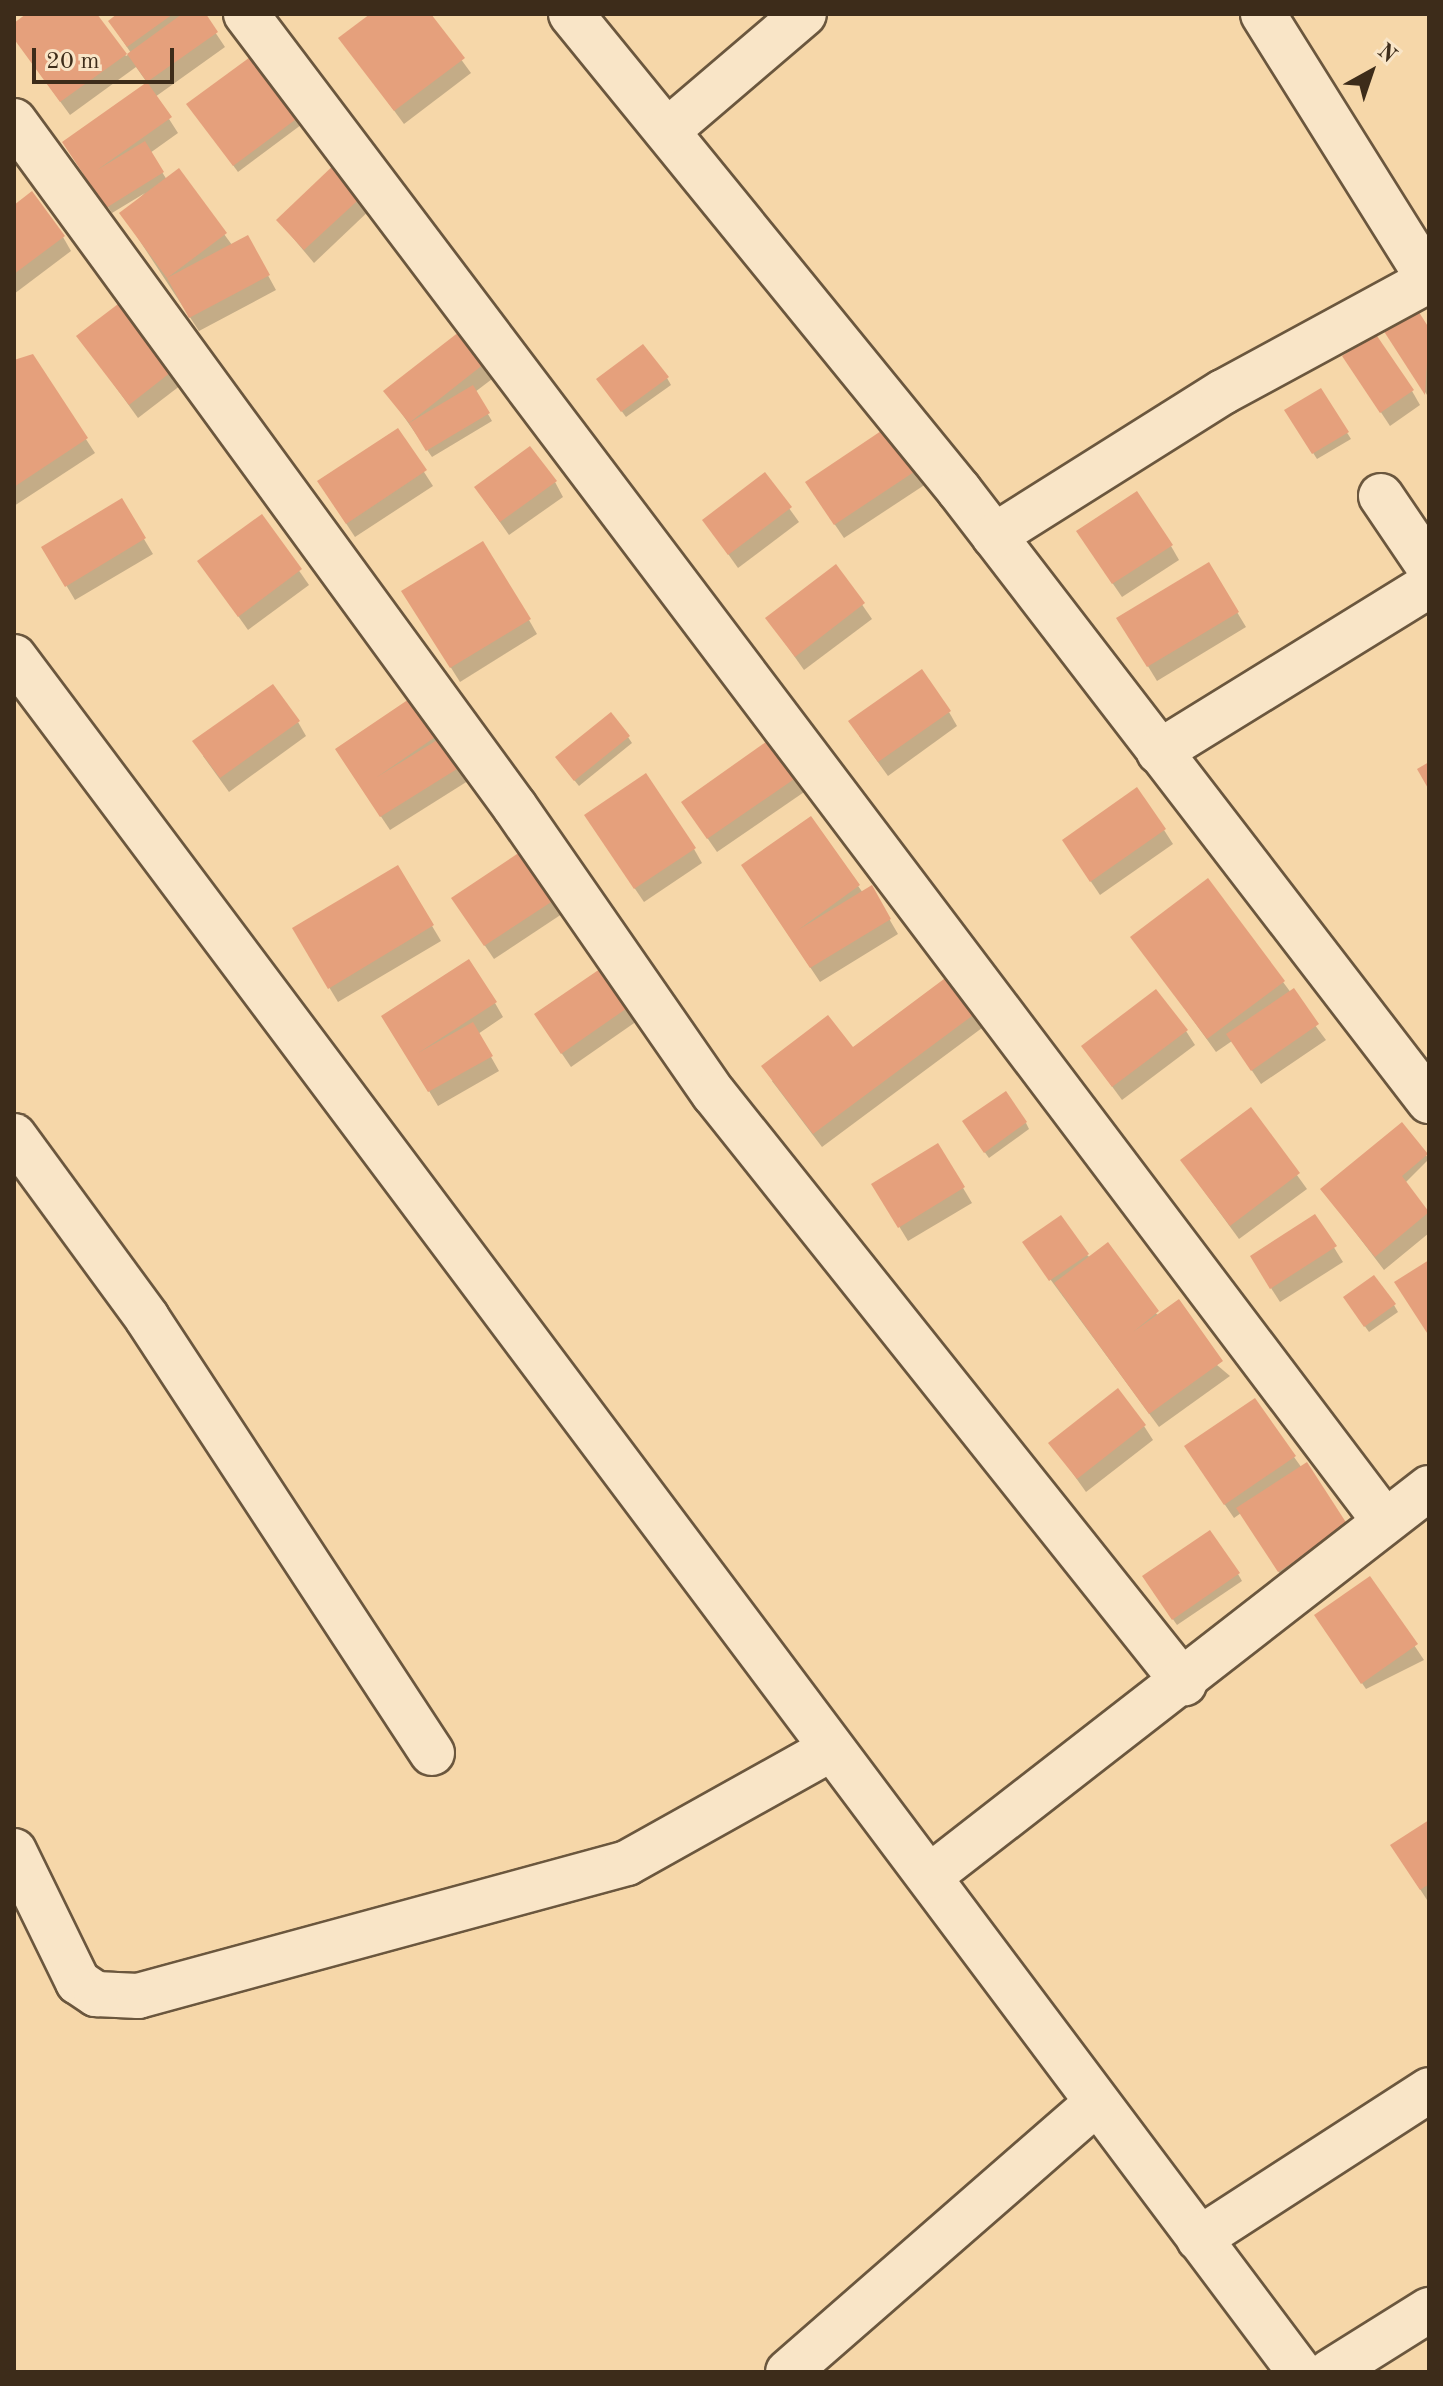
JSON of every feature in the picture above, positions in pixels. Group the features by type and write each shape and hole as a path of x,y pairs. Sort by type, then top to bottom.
{"street":[{"path":"246,14 1383,1519"},
{"path":"571,14 994,536 1429,1101"},
{"path":"667,131 804,14"},
{"path":"994,536 1223,392 1429,280 1263,14"},
{"path":"14,121 515,807 714,1094 1184,1683"},
{"path":"1381,496 1429,567"},
{"path":"1159,752 1429,585"},
{"path":"14,657 831,1749 930,1876 1095,2104 1300,2372"},
{"path":"14,1136 147,1318 432,1753"},
{"path":"930,1876 1184,1683 1383,1519 1429,1488"},
{"path":"14,1851 78,1982 96,1994 138,1996 627,1863 831,1749"},
{"path":"1199,2239 1429,2090"},
{"path":"788,2372 1095,2104"},
{"path":"1330,2372 1429,2310"}],"building":[{"path":"26,14 97,14 127,54 60,102 14,39 14,23"},
{"path":"117,14 173,14 127,47 108,21"},
{"path":"182,14 206,14 218,32 147,82 127,54"},
{"path":"370,14 431,14 465,58 394,111 338,38"},
{"path":"261,49 307,111 233,166 186,104"},
{"path":"147,82 172,117 97,170 145,141 164,172 106,208 62,142"},
{"path":"339,160 368,191 304,250 276,220"},
{"path":"179,168 227,233 167,278 119,213"},
{"path":"32,191 65,236 14,274 14,205"},
{"path":"248,235 270,275 189,318 167,278"},
{"path":"1410,298 1429,328 1425,395 1376,319"},
{"path":"122,301 175,369 129,405 76,336"},
{"path":"464,328 489,360 409,423 383,391"},
{"path":"1375,333 1414,390 1380,413 1342,356"},
{"path":"643,344 669,377 621,412 596,379"},
{"path":"33,354 88,438 14,487 14,360"},
{"path":"473,385 490,413 426,451 409,423"},
{"path":"1321,388 1349,432 1312,454 1284,410"},
{"path":"890,425 920,468 834,525 805,482"},
{"path":"398,428 427,470 346,524 317,481"},
{"path":"530,446 557,481 500,522 474,487"},
{"path":"765,472 792,507 728,555 702,520"},
{"path":"1137,491 1173,545 1112,584 1076,531"},
{"path":"122,498 146,538 65,587 41,547"},
{"path":"262,514 302,569 238,617 197,561"},
{"path":"483,541 531,619 450,668 401,591"},
{"path":"1209,562 1239,612 1147,667 1116,618"},
{"path":"836,564 865,603 795,657 765,618"},
{"path":"922,669 951,711 878,762 848,721"},
{"path":"273,684 300,721 220,778 192,741"},
{"path":"418,693 444,731 377,777 455,729 473,759 380,817 335,749"},
{"path":"611,712 630,736 574,781 555,757"},
{"path":"777,734 803,773 707,839 681,802"},
{"path":"1429,762 1429,790 1417,769"},
{"path":"646,773 696,848 634,889 584,815"},
{"path":"1137,787 1166,829 1090,882 1062,840"},
{"path":"811,816 860,885 798,930 872,885 891,919 810,968 741,865"},
{"path":"532,844 565,893 484,946 451,898"},
{"path":"398,865 434,925 328,989 292,928"},
{"path":"1208,878 1285,981 1207,1039 1130,937"},
{"path":"616,958 643,997 561,1054 534,1014"},
{"path":"469,959 497,1002 418,1053 473,1022 493,1056 428,1092 381,1016"},
{"path":"948,976 976,1013 813,1134 761,1066 828,1015 853,1047"},
{"path":"1294,988 1319,1024 1251,1071 1226,1034"},
{"path":"1156,989 1188,1030 1112,1087 1081,1046"},
{"path":"1006,1091 1027,1122 984,1153 962,1121"},
{"path":"1251,1107 1300,1173 1230,1226 1180,1160"},
{"path":"1402,1122 1428,1154 1402,1176 1429,1212 1375,1257 1320,1189"},
{"path":"938,1143 965,1187 898,1228 871,1184"},
{"path":"1315,1214 1337,1246 1270,1289 1250,1256"},
{"path":"1061,1215 1089,1254 1049,1281 1022,1242"},
{"path":"1108,1242 1159,1311 1133,1332 1179,1299 1223,1361 1149,1414 1054,1283"},
{"path":"1429,1260 1429,1336 1394,1282"},
{"path":"1374,1275 1396,1304 1364,1327 1343,1297"},
{"path":"1118,1388 1146,1425 1077,1479 1048,1443"},
{"path":"1255,1398 1296,1456 1224,1505 1184,1446"},
{"path":"1307,1462 1349,1527 1278,1572 1236,1508"},
{"path":"1210,1530 1240,1573 1172,1620 1142,1576"},
{"path":"1370,1576 1418,1644 1361,1684 1314,1615"},
{"path":"1429,1820 1429,1884 1420,1890 1390,1845"}]}
